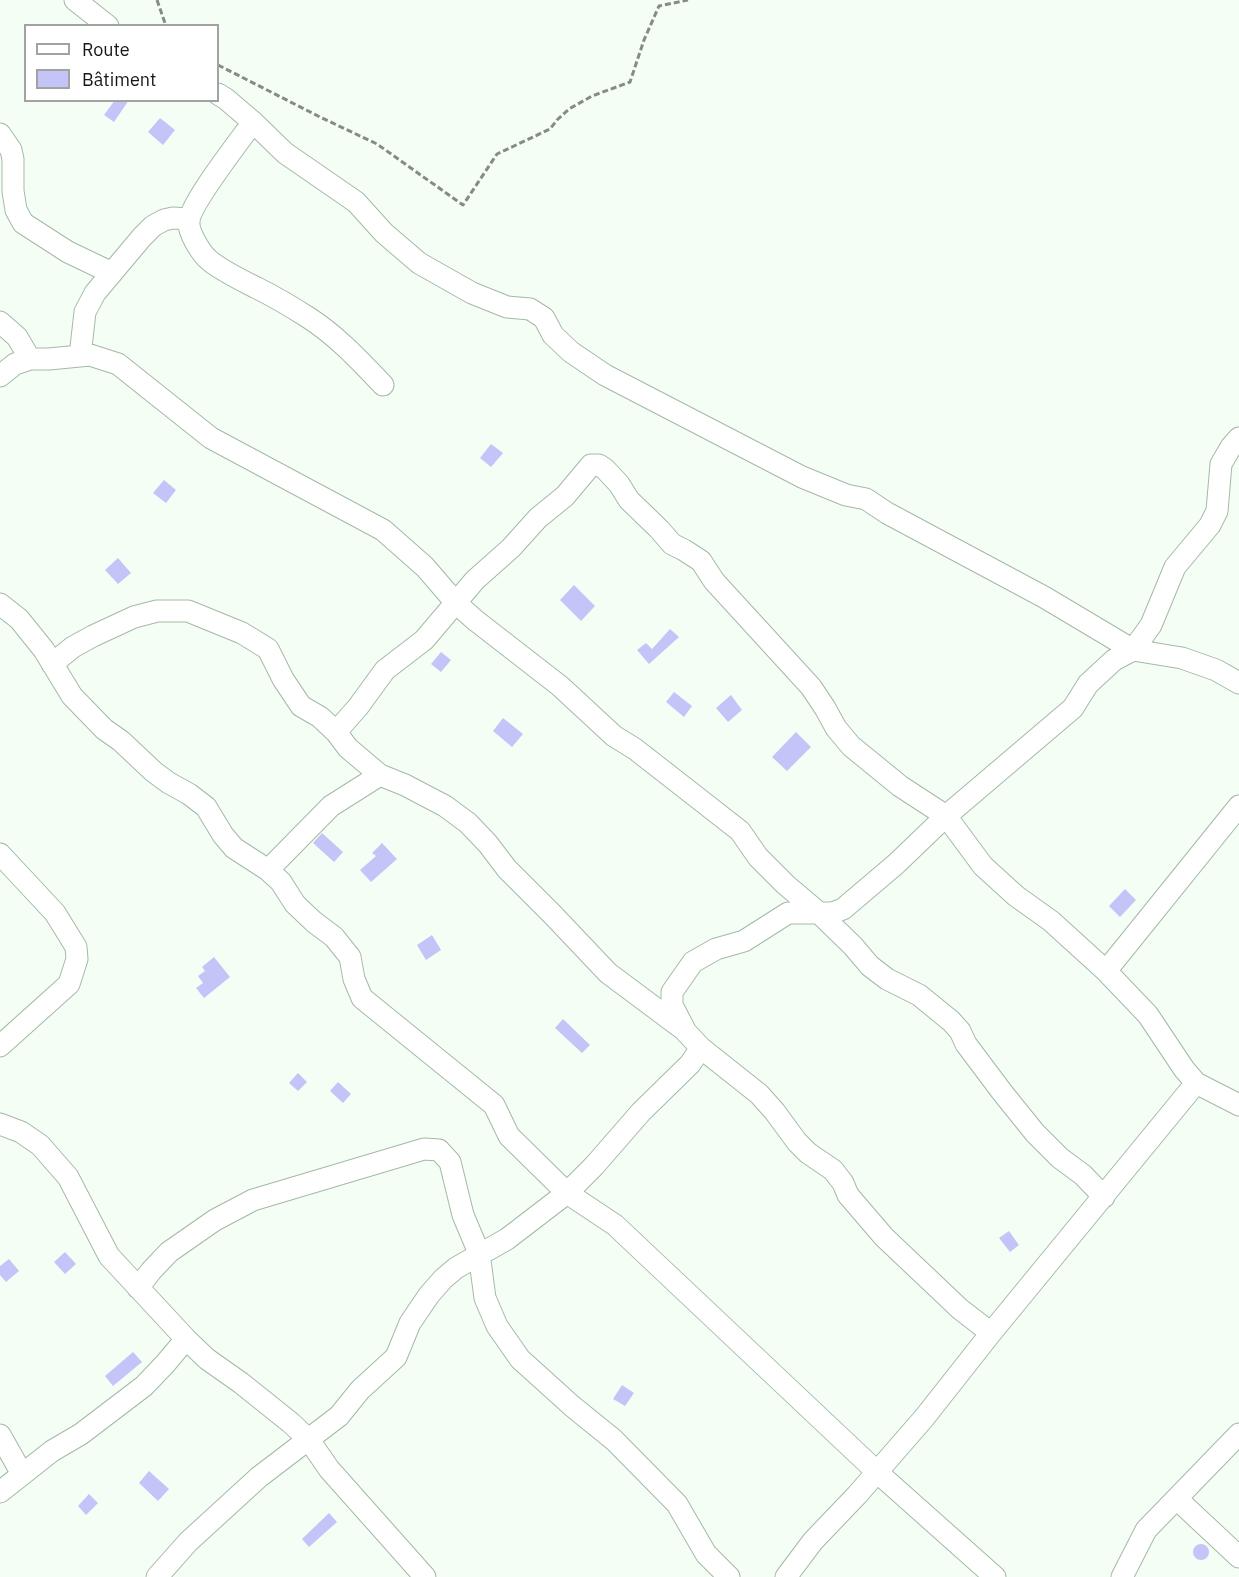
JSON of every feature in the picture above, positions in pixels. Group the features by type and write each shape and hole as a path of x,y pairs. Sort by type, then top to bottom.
{"street":[{"path":"75,0 105,24"},
{"path":"219,95 285,153 356,202 384,233 420,263 472,293 507,307 530,309 544,318 553,335 571,352 605,375 802,477 846,495 866,498 887,513 1044,597 1133,650 1182,658 1216,670 1239,683"},
{"path":"253,123 200,197 189,219 189,228 195,241 208,260 311,319 341,342 383,385"},
{"path":"0,134 11,150 16,210 24,223 68,252 112,273"},
{"path":"80,356 85,312 95,293 153,226 173,218 189,219"},
{"path":"0,322 17,337 30,359"},
{"path":"0,376 15,364 30,359 90,355 118,364 211,438 383,530 425,567 456,603 560,686 614,736 635,749 741,831 758,857 853,946 870,966 887,979 919,995 951,1021 960,1031 966,1044 1035,1133 1060,1158 1083,1175 1104,1197"},
{"path":"686,1032 672,1005 672,992 693,962 716,949 744,941 788,913 832,913 843,909 896,864 946,816 1073,708 1088,684 1114,660 1133,650 1151,625 1174,567 1210,525 1217,511 1221,464 1239,438"},
{"path":"336,732 385,670 424,640 475,580 511,548 538,518 564,496 591,465 599,465 672,544 701,561 714,581 811,687 836,728 851,746 900,786 946,816 983,866 1016,896 1051,921 1106,971 1148,1015 1196,1083 1239,1105"},
{"path":"0,604 19,619 44,650 72,696 104,729 121,741 154,772 207,807 223,835 234,848 268,870 281,882 295,904 334,937 351,957 354,980 362,998 494,1106 509,1136 567,1192 615,1226 877,1472 995,1577"},
{"path":"52,664 73,647 134,617 157,610 188,611 242,633 268,649 283,679 301,706 320,717 336,732 348,748 380,775 446,806 468,823 507,869 608,973 686,1032 701,1048 759,1094 796,1142 833,1170 843,1183 848,1195 884,1237 960,1309 992,1333"},
{"path":"268,870 331,806 380,775"},
{"path":"1106,971 1239,806"},
{"path":"0,855 55,913 76,947 77,959 69,984 0,1046"},
{"path":"157,1577 188,1542 259,1477 339,1416 360,1390 396,1357 410,1323 443,1279 479,1253 507,1239 567,1192 594,1166 641,1112 690,1064 701,1048"},
{"path":"786,1577 813,1541 924,1418 1196,1083"},
{"path":"0,1124 21,1132 40,1145 68,1177 109,1256 207,1359 241,1383 309,1440 329,1469 425,1577"},
{"path":"138,1288 169,1252 214,1220 253,1200 424,1149 439,1150 450,1162 463,1215 479,1253 485,1299 497,1326 520,1359 614,1440 677,1504 706,1554 729,1577"},
{"path":"0,1492 52,1451 81,1434 144,1386 186,1339"},
{"path":"1122,1577 1146,1530 1239,1434"},
{"path":"0,1435 22,1474"},
{"path":"1177,1499 1239,1557"}],"path":[{"path":"157,0 165,24"},
{"path":"219,65 377,144 463,205 497,154 550,129 569,109 592,96 630,81 659,6 688,0"}],"building":[{"path":"114,102 128,102 114,122 104,115"},
{"path":"160,118 175,130 163,145 148,132"},
{"path":"491,444 503,453 491,467 480,458"},
{"path":"164,480 176,490 166,503 153,493"},
{"path":"118,558 131,573 118,584 105,570"},
{"path":"574,585 595,606 581,621 560,600"},
{"path":"670,629 679,637 649,664 637,650 646,643 652,649"},
{"path":"441,652 451,660 441,672 431,664"},
{"path":"674,692 692,706 684,717 666,702"},
{"path":"731,695 742,710 728,722 716,708"},
{"path":"503,718 523,734 512,747 493,731"},
{"path":"796,732 811,747 787,771 772,757"},
{"path":"322,833 343,852 334,862 313,843"},
{"path":"382,843 397,859 371,882 360,870 376,856 372,853"},
{"path":"1125,889 1136,900 1120,917 1109,906"},
{"path":"432,935 441,950 426,960 417,945"},
{"path":"214,957 230,977 204,998 196,988 203,983 198,976 205,971 202,967"},
{"path":"563,1019 590,1045 582,1053 555,1028"},
{"path":"298,1073 307,1082 298,1091 289,1083"},
{"path":"338,1082 351,1094 343,1103 330,1091"},
{"path":"1009,1231 1019,1245 1010,1252 999,1238"},
{"path":"65,1252 76,1264 65,1274 54,1262"},
{"path":"9,1259 19,1271 6,1282 0,1275 0,1266"},
{"path":"133,1352 142,1362 113,1386 105,1376"},
{"path":"622,1385 634,1393 625,1406 613,1399"},
{"path":"149,1471 169,1489 158,1501 139,1483"},
{"path":"89,1494 98,1503 86,1515 78,1506"},
{"path":"329,1513 337,1522 309,1547 302,1539"},
{"path":"1201,1544 1207,1546 1209,1552 1207,1558 1201,1560 1195,1558 1193,1552 1195,1546"}]}
